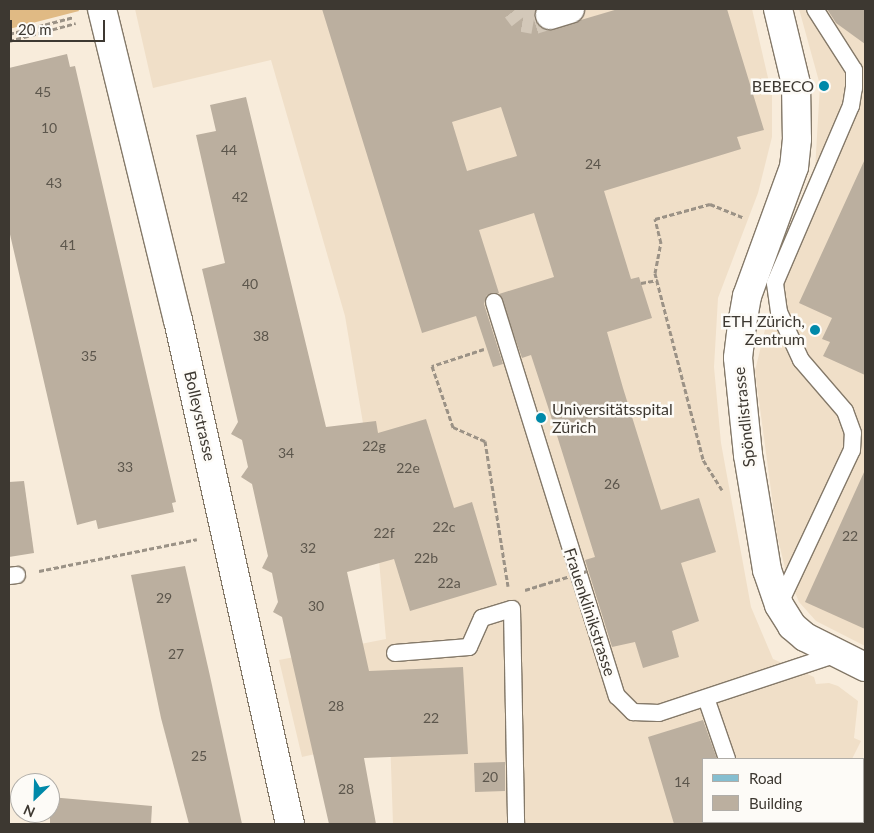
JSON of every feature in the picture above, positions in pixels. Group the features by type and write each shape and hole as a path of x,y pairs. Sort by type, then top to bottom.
{"street":[{"name":"Spöndlistrasse","path":"778,9 796,84 794,167 747,296 738,358 740,391 756,514 767,570 779,605 792,626 837,654 865,667"},
{"name":"Bolleystrasse","path":"90,13 180,330 290,824"}],"lane":[{"path":"779,605 852,450 853,433 845,411 801,360 779,312 775,283 851,106 860,65 841,48 815,9"},
{"name":"Frauenklinikstrasse","path":"494,302 617,696 633,712 659,712 837,654"},
{"path":"395,653 469,647 482,618 512,609 516,824"},
{"path":"706,698 727,758"}],"path":[{"path":"9,34 90,13"},
{"path":"9,41 78,23"},
{"path":"728,495 717,485 703,460 655,273 661,243 655,220 710,204 738,215"},
{"path":"641,283 658,280"},
{"path":"469,354 432,366 453,428 485,441 512,609"},
{"path":"13,575 199,539"},
{"path":"520,591 587,571"}],"shaded area":[{"path":"9,9 78,9 79,11 9,29"},
{"name":"Universitätsspital Zürich","path":"135,9 752,9 772,95 772,137 758,193 718,298 714,367 721,443 751,607 773,659 814,677 816,684 829,683 838,686 858,701 854,738 861,741 852,758 702,758 702,823 822,824 393,824 390,737 302,757 279,660 386,639 371,471 345,316 271,60 153,88"},
{"name":"ETH Zürich, Zentrum","path":"799,9 865,9 865,646 816,621 799,602 785,568 777,535 755,371 775,288 815,170 820,85"}],"building":[{"path":"322,9 536,9 535,20 547,30 618,9 727,9 764,130 737,137 741,149 604,191 631,279 639,277 652,318 607,332 623,388 661,510 699,498 716,552 681,563 699,621 672,631 679,657 643,668 635,642 612,647 585,560 595,557 549,410 531,355 522,358 499,294 554,277 534,213 479,230 499,293 487,295 484,304 503,364 493,367 476,316 422,333","holes":["501,107 517,156 467,171 452,122"]},
{"path":"827,9 865,9 865,44 836,23"},
{"path":"67,54 70,67 75,66 176,502 172,503 174,512 98,529 96,520 77,525 9,230 9,68"},
{"path":"246,97 326,427 376,421 378,433 426,419 454,508 472,502 497,585 410,611 394,559 347,572 369,671 463,667 468,754 364,758 376,824 329,824 282,617 273,612 278,602 272,573 262,568 268,556 252,484 241,477 248,467 242,440 231,434 238,422 202,269 225,263 196,135 216,131 210,105"},
{"path":"865,159 865,375 823,356 830,342 822,339 832,318 799,303"},
{"path":"865,470 865,629 805,602"},
{"path":"24,481 34,553 9,557 9,482"},
{"path":"185,566 242,824 189,824 161,718 131,575"},
{"path":"703,720 717,758 702,758 703,824 674,824 648,737"},
{"path":"505,762 505,791 475,792 474,763"},
{"path":"60,798 152,806 151,824 50,824 60,823"}],"tunnel":[{"path":"516,9 523,18 534,20 550,15"}],"place":[{"name":"BEBECO","path":"824,86"},
{"name":"ETH Zürich, Zentrum","path":"815,330"},
{"name":"Universitätsspital Zürich","path":"541,418"}]}
